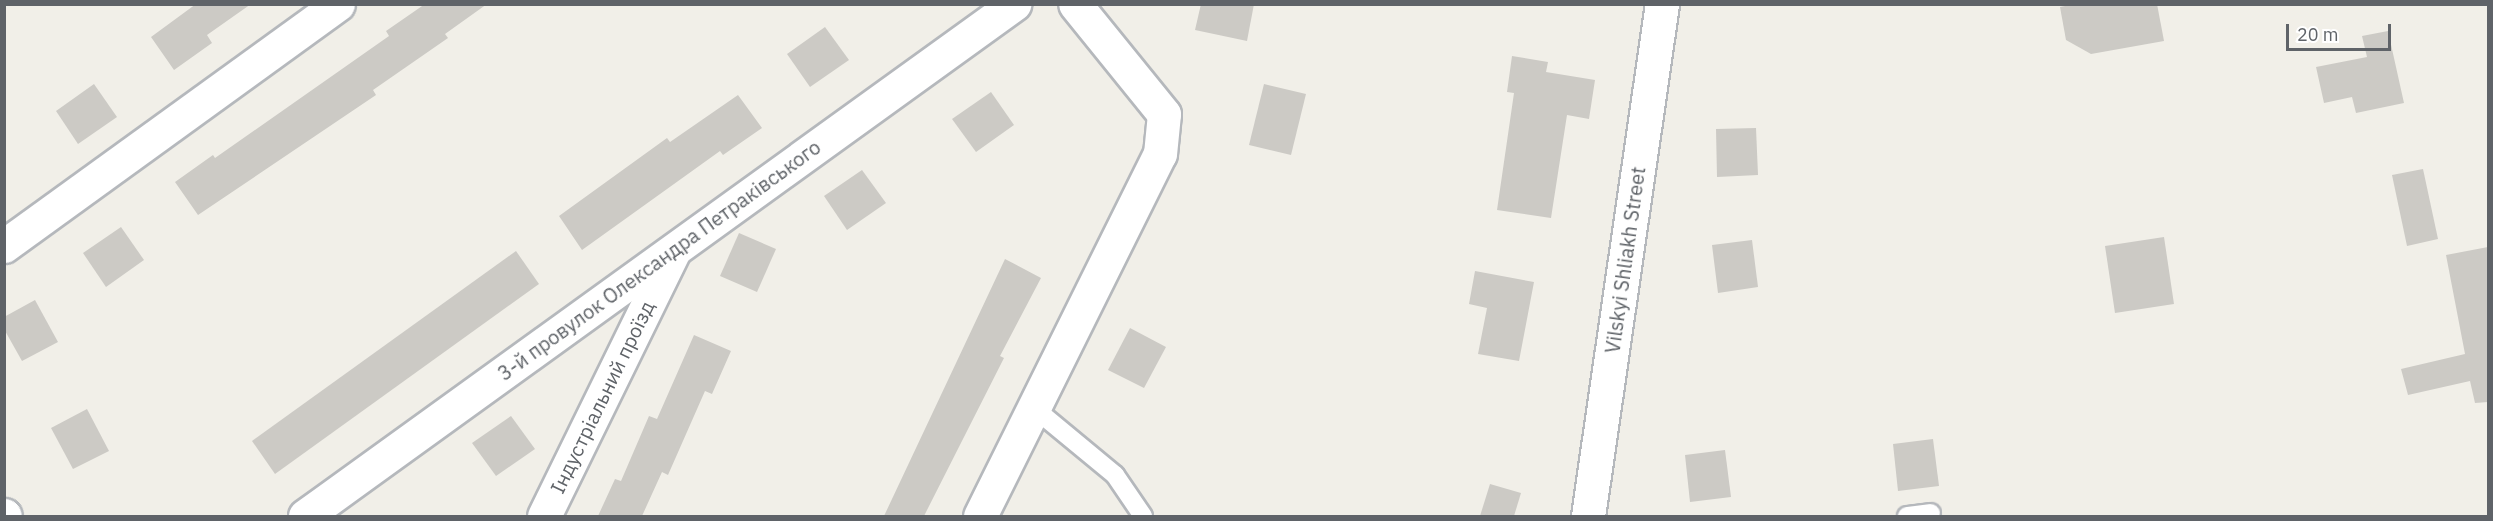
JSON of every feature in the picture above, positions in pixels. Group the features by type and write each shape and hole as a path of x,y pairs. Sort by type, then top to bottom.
{"street":[{"path":"4,246 338,4"},
{"name":"3-й провулок Олександра Петраківського","path":"305,516 1014,4"},
{"path":"980,516 1160,154 1164,114 1075,4"},
{"name":"Vilskyi Shliakh Street","path":"1588,516 1662,4"},
{"name":"Індустріальний проїзд","path":"544,516 676,246"}],"lane":[{"path":"1034,408 1115,475 1143,516"},
{"path":"1907,516 1931,513"}],"building":[{"path":"196,4 251,4 207,35 212,43 174,70 151,37"},
{"path":"425,4 487,4 445,34 448,38 373,90 376,95 198,215 175,182 213,155 215,158 389,36 386,31"},
{"path":"1201,4 1254,4 1247,41 1195,30"},
{"path":"2075,4 2157,4 2164,41 2091,54 2066,40 2060,7"},
{"path":"825,27 849,60 810,87 787,54"},
{"path":"2388,31 2404,103 2356,113 2352,97 2324,103 2316,67 2367,57 2362,36"},
{"path":"1512,56 1548,62 1546,72 1595,80 1589,119 1567,115 1551,218 1497,210 1514,93 1507,92"},
{"path":"94,84 117,117 78,144 56,111"},
{"path":"1264,84 1306,94 1291,155 1249,145"},
{"path":"991,92 1014,125 976,152 952,119"},
{"path":"738,95 762,128 723,155 720,151 582,250 559,216 667,138 670,142"},
{"path":"1756,128 1758,175 1717,177 1716,129"},
{"path":"2423,169 2438,239 2407,246 2392,175"},
{"path":"862,170 886,203 847,230 824,196"},
{"path":"121,227 144,260 106,287 83,253"},
{"path":"739,233 776,249 757,292 720,276"},
{"path":"2164,237 2174,304 2115,313 2105,246"},
{"path":"1752,240 1758,287 1718,293 1712,245"},
{"path":"2488,247 2488,402 2475,403 2470,381 2408,395 2401,369 2465,354 2446,255"},
{"path":"516,251 539,284 275,474 252,441"},
{"path":"1005,259 1041,278 1000,356 1004,358 924,516 884,516"},
{"path":"1475,271 1534,282 1519,361 1478,354 1487,308 1469,304"},
{"path":"35,300 58,342 22,361 4,329 4,317"},
{"path":"1130,328 1166,347 1144,388 1108,370"},
{"path":"694,335 731,351 712,394 705,391 668,475 662,472 642,516 598,516 615,479 621,481 649,416 657,419"},
{"path":"87,409 109,451 73,469 51,428"},
{"path":"511,416 535,449 496,476 472,443"},
{"path":"1933,439 1939,486 1898,491 1893,444"},
{"path":"1725,450 1731,497 1690,502 1685,455"},
{"path":"1490,484 1521,493 1514,516 1480,516"}]}
